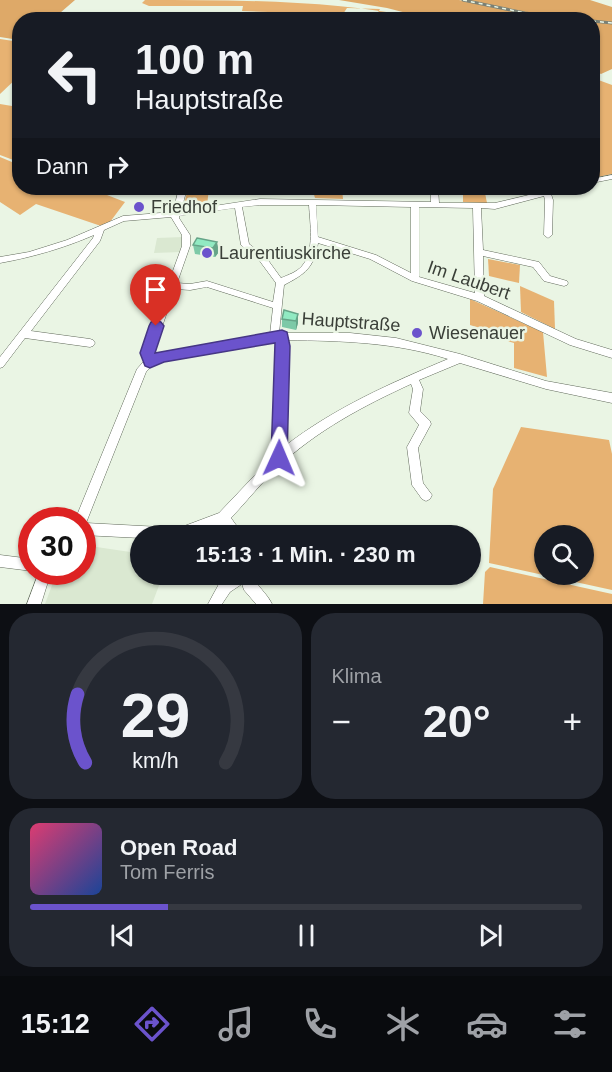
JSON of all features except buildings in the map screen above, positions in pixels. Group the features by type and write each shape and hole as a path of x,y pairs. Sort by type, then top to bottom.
{"street":[{"path":"86,507 142,369 150,361 148,353 186,246 186,235 176,218 181,195"},
{"path":"434,195 435,205"},
{"path":"0,260 10,259 100,230 123,219 260,202 477,206 508,204 540,195"},
{"path":"548,195 548,235"},
{"path":"280,283 305,268 315,239 312,202"},
{"path":"415,204 415,279"},
{"path":"238,205 245,245 262,258 280,283 276,306 278,337 283,346 279,458"},
{"path":"477,206 480,298"},
{"path":"0,364 97,239 100,230"},
{"name":"Im Laubert","path":"315,239 373,257 415,279 480,298 573,342 612,354"},
{"path":"480,252 536,264 547,279 564,283"},
{"path":"0,270 10,259"},
{"path":"172,286 190,287 207,284 276,306"},
{"path":"22,334 90,343"},
{"name":"Hauptstraße","path":"150,361 163,356 278,337 331,336 396,342 460,358 546,385 612,398"},
{"path":"96,530 178,534 224,518 279,458 325,424 388,389 460,358"},
{"path":"413,378 418,389 414,413 426,424 412,447 418,485 426,495"},
{"path":"224,518 229,525"},
{"path":"0,561 18,563"},
{"path":"34,604 41,585"},
{"path":"215,604 228,585"},
{"path":"249,585 265,604"}],"shaded area":[{"path":"0,0 75,0 61,12 12,12 12,39 0,37"},
{"path":"145,0 215,0 286,2 359,8 347,8 344,12 269,12 242,11 243,6 149,6 142,3"},
{"path":"339,0 459,0 516,12 403,12"},
{"path":"466,0 590,0 612,7 612,23 600,22 600,12 525,12"},
{"path":"600,23 612,24 612,69 601,74"},
{"path":"0,39 12,41 12,83 0,94"},
{"path":"600,81 612,85 612,174 600,177"},
{"path":"0,104 12,106 12,160 0,155"},
{"path":"0,157 12,162 12,195 107,195 125,202 110,222 101,226 36,204 20,215 0,202"},
{"path":"186,195 208,195 207,206 190,209 183,207"},
{"path":"314,195 343,195 343,199 315,198"},
{"path":"463,195 485,195 487,203 463,202"},
{"path":"183,237 181,252 154,253 157,238"},
{"path":"488,259 520,265 519,283 489,276"},
{"path":"520,286 554,301 555,329 521,312"},
{"path":"470,299 543,332 547,377 514,368 514,343 498,338 498,334 470,325"},
{"path":"521,427 609,440 612,454 612,590 589,585 594,585 594,525 534,525 534,573 489,563 493,489"},
{"path":"96,547 130,552 130,585 159,585 152,604 45,604 52,585 96,585"},
{"path":"490,567 534,577 534,585 571,585 612,594 612,604 483,604 485,572"}],"railway":[{"path":"463,0 520,12"},
{"path":"600,22 612,23"}],"place":[{"name":"Friedhof","path":"139,207"},
{"name":"Laurentiuskirche","path":"207,253"},
{"name":"Wiesenauer","path":"417,333"}],"route":[{"path":"156,326 148,353 150,361 163,356 282,336 279,458"}]}
